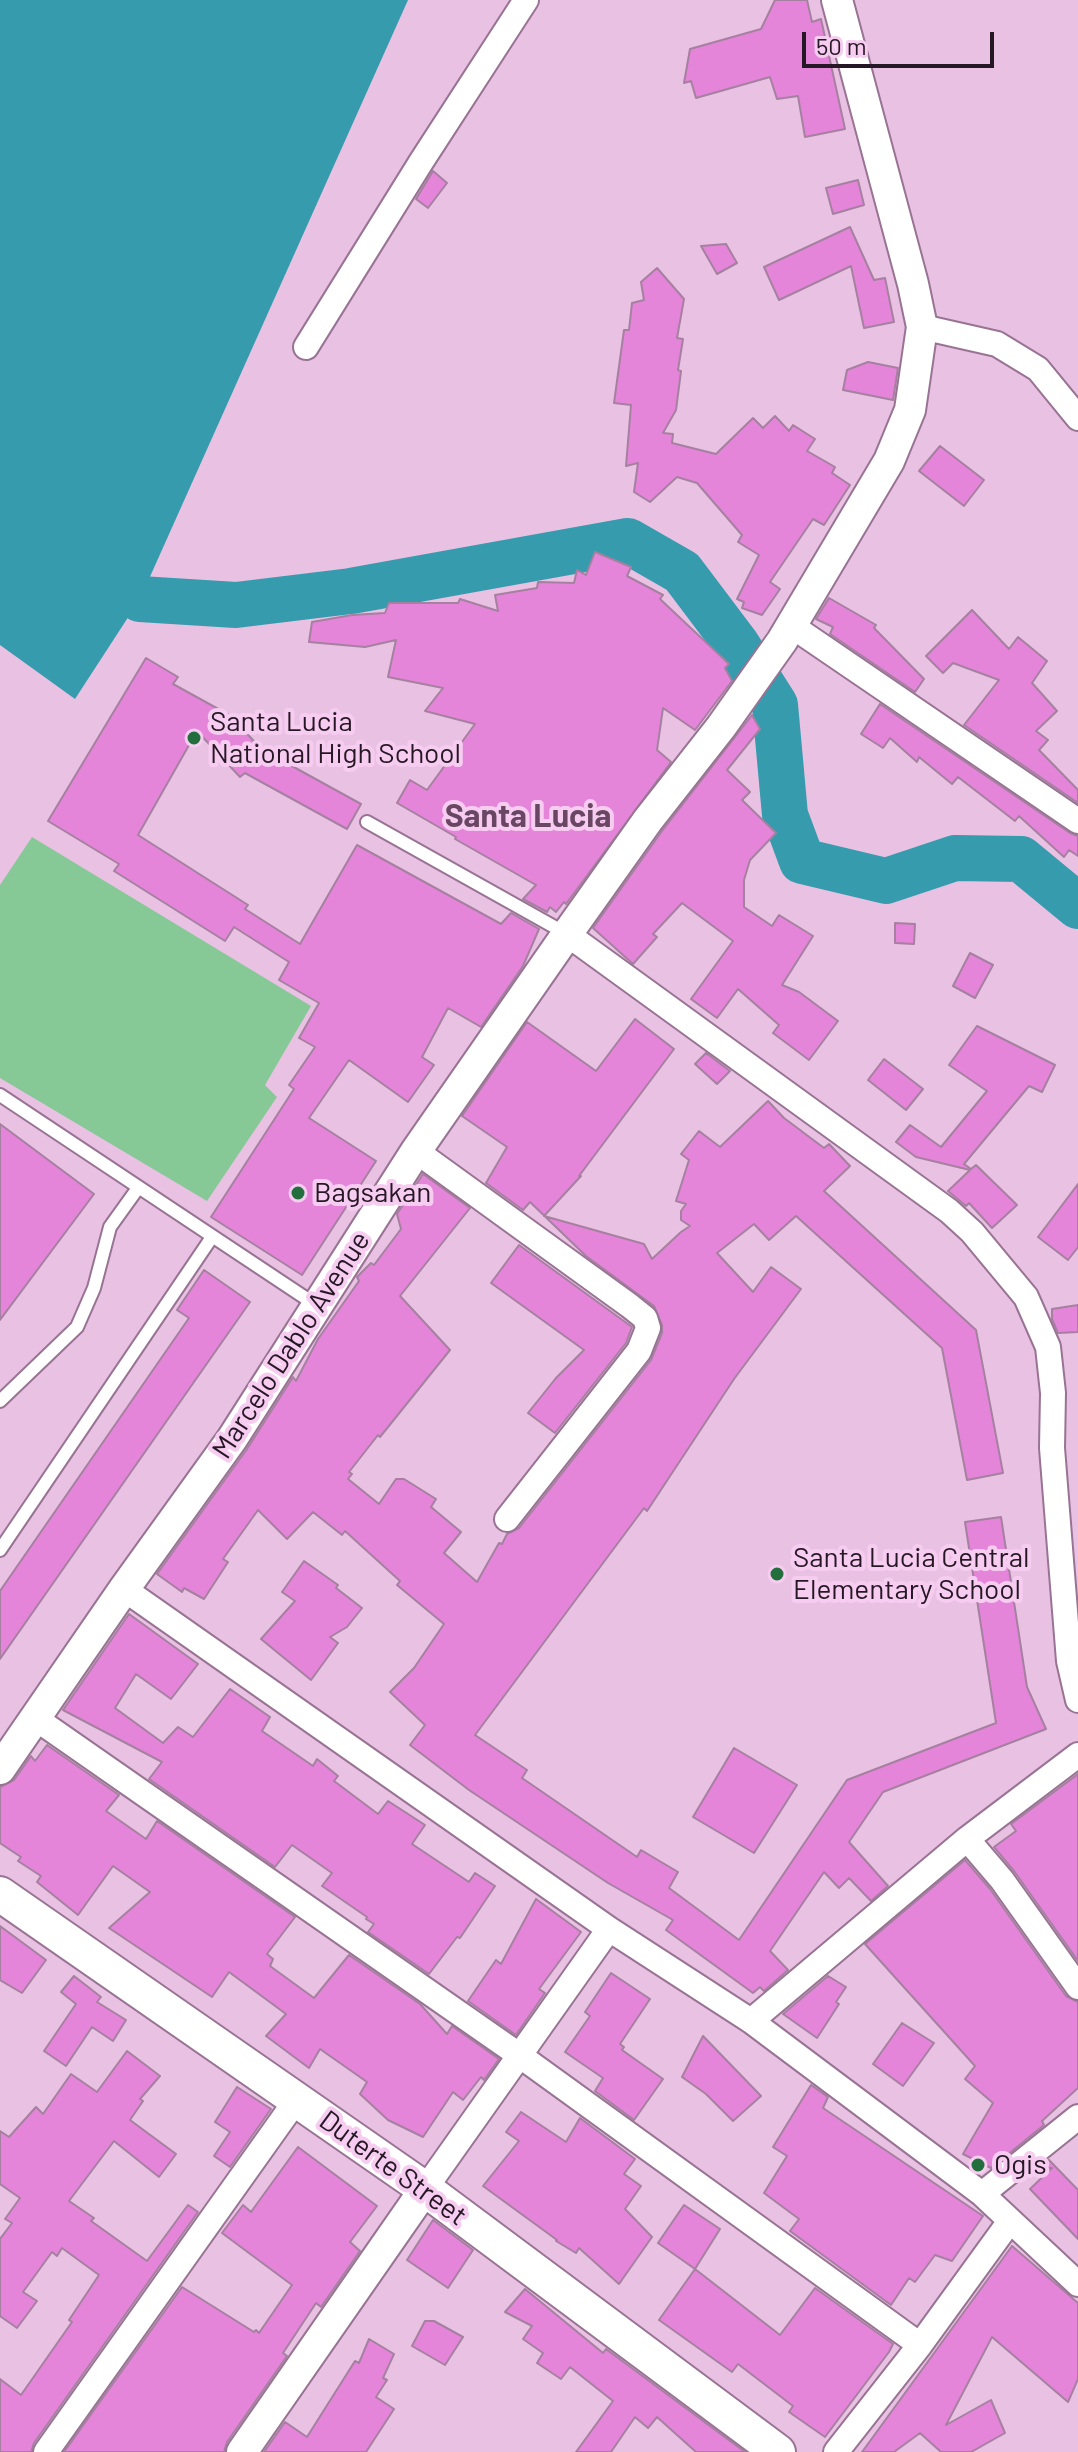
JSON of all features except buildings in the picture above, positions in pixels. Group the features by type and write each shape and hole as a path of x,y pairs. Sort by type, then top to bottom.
{"main road":[{"name":"Duterte Street","path":"0,1894 425,2189 778,2452"}],"street":[{"path":"306,347 526,0"},
{"path":"837,0 922,327 997,344 1038,369 1078,418"},
{"name":"Marcelo Dablo Avenue","path":"0,1769 232,1439 416,1151 656,808 721,727 787,634 889,461 910,410 922,327"},
{"path":"787,634 1078,821"},
{"path":"567,934 949,1211 983,1243 1026,1297 1048,1347 1053,1393 1052,1448 1069,1661 1078,1700"},
{"path":"416,1151 630,1306 645,1318 648,1328 639,1351 507,1519"},
{"path":"124,1589 609,1929 751,2021 982,2194 1078,2284"},
{"path":"35,1718 519,2055 920,2345"},
{"path":"751,2021 967,1839 1078,1755"},
{"path":"967,1839 1002,1880 1078,1987"},
{"path":"242,2452 609,1929"},
{"path":"46,2452 297,2099"},
{"path":"982,2194 1078,2117"},
{"path":"836,2452 920,2345 1010,2221"}],"lane":[{"path":"367,822 567,934"},
{"path":"0,1095 316,1305"},
{"path":"0,1401 77,1327 94,1288 110,1227 138,1188"},
{"path":"0,1550 212,1237"}],"green space":[{"path":"32,837 311,1006 265,1085 277,1097 207,1201 0,1078 0,885"}],"water":[{"path":"0,0 408,0 140,599 75,699 0,645"}],"waterway":[{"path":"140,599 236,605 351,591 628,541 682,572 737,645 775,705 785,815 802,861 886,881 955,858 1021,859 1078,906"}],"place":[{"name":"Santa Lucia National High School","path":"194,738"},
{"name":"Bagsakan","path":"298,1193"},
{"name":"Santa Lucia Central Elementary School","path":"777,1574"},
{"name":"Ogis","path":"978,2165"}],"district":[{"name":"Santa Lucia","path":"528,816"}]}
